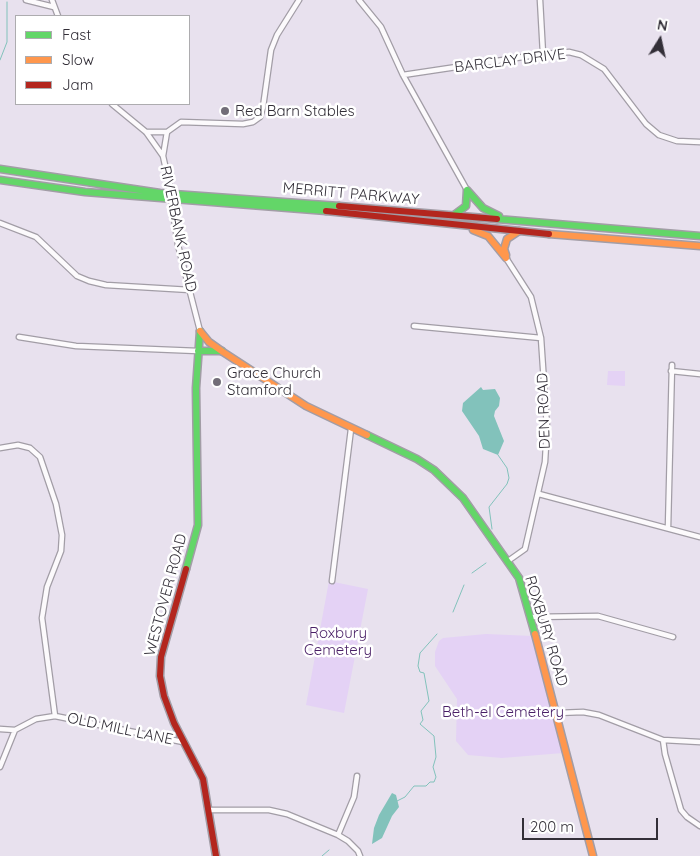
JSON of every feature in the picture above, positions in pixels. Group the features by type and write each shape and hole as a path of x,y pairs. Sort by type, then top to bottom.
{"main road":[{"name":"MERRITT PARKWAY","path":"0,169 160,193 700,236"},
{"name":"MERRITT PARKWAY","path":"0,180 85,192 296,208 456,226 700,246"},
{"path":"454,215 466,206 467,190"},
{"path":"467,190 482,208 511,220"},
{"path":"456,226 488,236 506,258"},
{"path":"506,258 505,243 510,236 519,231"},
{"name":"WESTOVER ROAD","path":"200,331 196,388 198,525 161,658 160,676 164,696 182,742 203,779 210,810 216,856"},
{"name":"ROXBURY ROAD","path":"200,331 209,342 223,352 306,406 417,459 444,478 463,498 519,578 532,617 593,856"},
{"path":"198,351 223,352"}],"street":[{"path":"26,0 54,7"},
{"path":"52,0 58,15"},
{"path":"146,132 166,132 182,122 243,124 253,122 260,117 264,107 271,50 277,35 299,0"},
{"path":"359,0 381,27 403,75 467,190"},
{"path":"540,0 543,54"},
{"name":"BARCLAY DRIVE","path":"403,75 543,54 568,52 582,55 604,69 646,124 659,135 677,141 700,142"},
{"name":"RIVERBANK ROAD","path":"113,105 146,132 163,156"},
{"name":"RIVERBANK ROAD","path":"166,132 163,156 178,244 200,331"},
{"path":"0,223 36,238 77,276 89,281 116,286 190,290"},
{"name":"DEN ROAD","path":"506,258 531,297 541,338 547,427 545,462 525,549 508,561"},
{"path":"414,326 541,338"},
{"path":"20,337 76,346 198,351"},
{"path":"668,528 672,368 700,374"},
{"path":"332,581 352,429"},
{"path":"0,448 18,445 30,448 40,457 56,504 62,535 61,551 47,587 42,618 55,716"},
{"path":"539,494 700,537"},
{"path":"532,617 598,616 673,637"},
{"path":"557,713 571,711 599,715 663,740 700,742"},
{"name":"OLD MILL LANE","path":"0,729 14,730 36,720 55,716 182,742"},
{"path":"0,767 14,730"},
{"path":"663,740 665,754 681,810 700,826"},
{"path":"338,835 354,797 357,776"},
{"path":"210,810 269,810 287,814 338,835 348,841 358,851 360,856"}],"green space":[{"path":"608,371 625,371 625,386 607,385"},
{"name":"Roxbury Cemetery","path":"329,581 368,589 344,713 306,705"},
{"name":"Beth-el Cemetery","path":"486,634 532,636 563,753 502,758 468,755 456,741 457,699 435,666 435,652 439,641 443,638"}],"shaded area":[{"path":"481,387 483,390 495,389 500,398 499,406 494,416 504,441 498,455 483,449 479,436 462,411 463,403"},
{"path":"392,793 396,795 399,807 392,816 382,838 372,844 374,828 379,815"}],"waterway":[{"path":"0,60 7,42 7,2"},
{"path":"492,529 489,507 507,484 509,478 507,468 498,455"},
{"path":"472,573 486,563"},
{"path":"453,612 464,585"},
{"path":"397,801 405,797 414,786 426,786 430,782 434,782 436,777 433,767 436,757 434,736 420,724 423,720 421,711 429,701 424,673 420,672 418,666 420,653 437,634"},
{"path":"322,856 329,850"}],"traffic: fast":[{"path":"0,169 160,193 339,206"},
{"path":"0,180 85,192 326,211"},
{"path":"467,190 483,208 499,216"},
{"path":"454,215 466,206 467,190"},
{"path":"497,219 700,236"},
{"path":"186,569 198,525 196,388 200,331"},
{"path":"198,351 222,351"},
{"path":"367,435 417,459 434,470 463,498 519,578 535,634"}],"traffic: slow":[{"path":"473,230 488,236 506,258"},
{"path":"506,255 504,249 507,239 519,231"},
{"path":"549,234 700,246"},
{"path":"200,331 209,342 223,352 306,406 367,435"},
{"path":"535,634 593,856"}],"traffic: jam":[{"path":"339,206 497,219"},
{"path":"326,211 549,234"},
{"path":"186,569 161,657 160,676 164,696 174,723 203,779 216,856"}],"place":[{"name":"Red Barn Stables","path":"225,111"},
{"name":"Grace Church Stamford","path":"217,382"}]}
